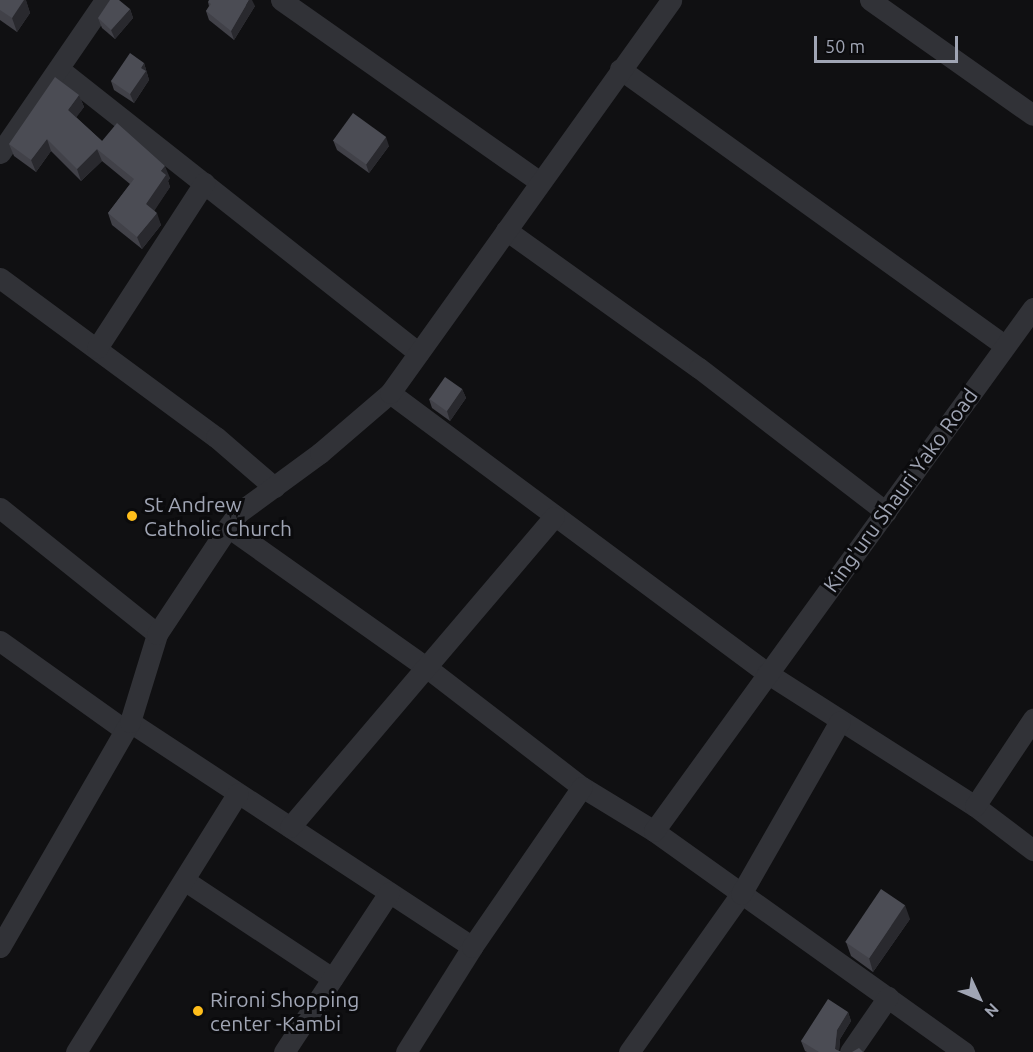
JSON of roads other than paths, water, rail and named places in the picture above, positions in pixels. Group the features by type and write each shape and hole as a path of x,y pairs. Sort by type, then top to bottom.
{"street":[{"path":"4,140 59,69 105,0"},
{"path":"281,0 540,182"},
{"path":"0,947 127,726 158,634 228,527 238,513 274,487 390,393 671,0"},
{"path":"870,0 1033,115"},
{"path":"59,69 418,353"},
{"path":"620,69 1004,345"},
{"path":"97,348 204,183"},
{"path":"506,230 699,368 886,512"},
{"path":"0,278 216,437 274,487"},
{"name":"King'uru Shauri Yako Road","path":"654,831 1033,308"},
{"path":"390,393 767,673 975,806 1033,850"},
{"path":"0,508 158,634"},
{"path":"290,827 554,517"},
{"path":"228,527 426,667 582,787 654,831 964,1052"},
{"path":"0,641 127,726 238,793 472,947"},
{"path":"975,806 1033,719"},
{"path":"629,1052 741,894 840,721"},
{"path":"406,1052 472,947 582,787"},
{"path":"76,1052 238,793"},
{"path":"184,880 332,978"},
{"path":"284,1052 389,893"},
{"path":"850,1052 888,997"}],"place":[{"name":"St Andrew Catholic Church","path":"132,516"},
{"name":"Rironi Shopping center -Kambi","path":"198,1011"}]}
